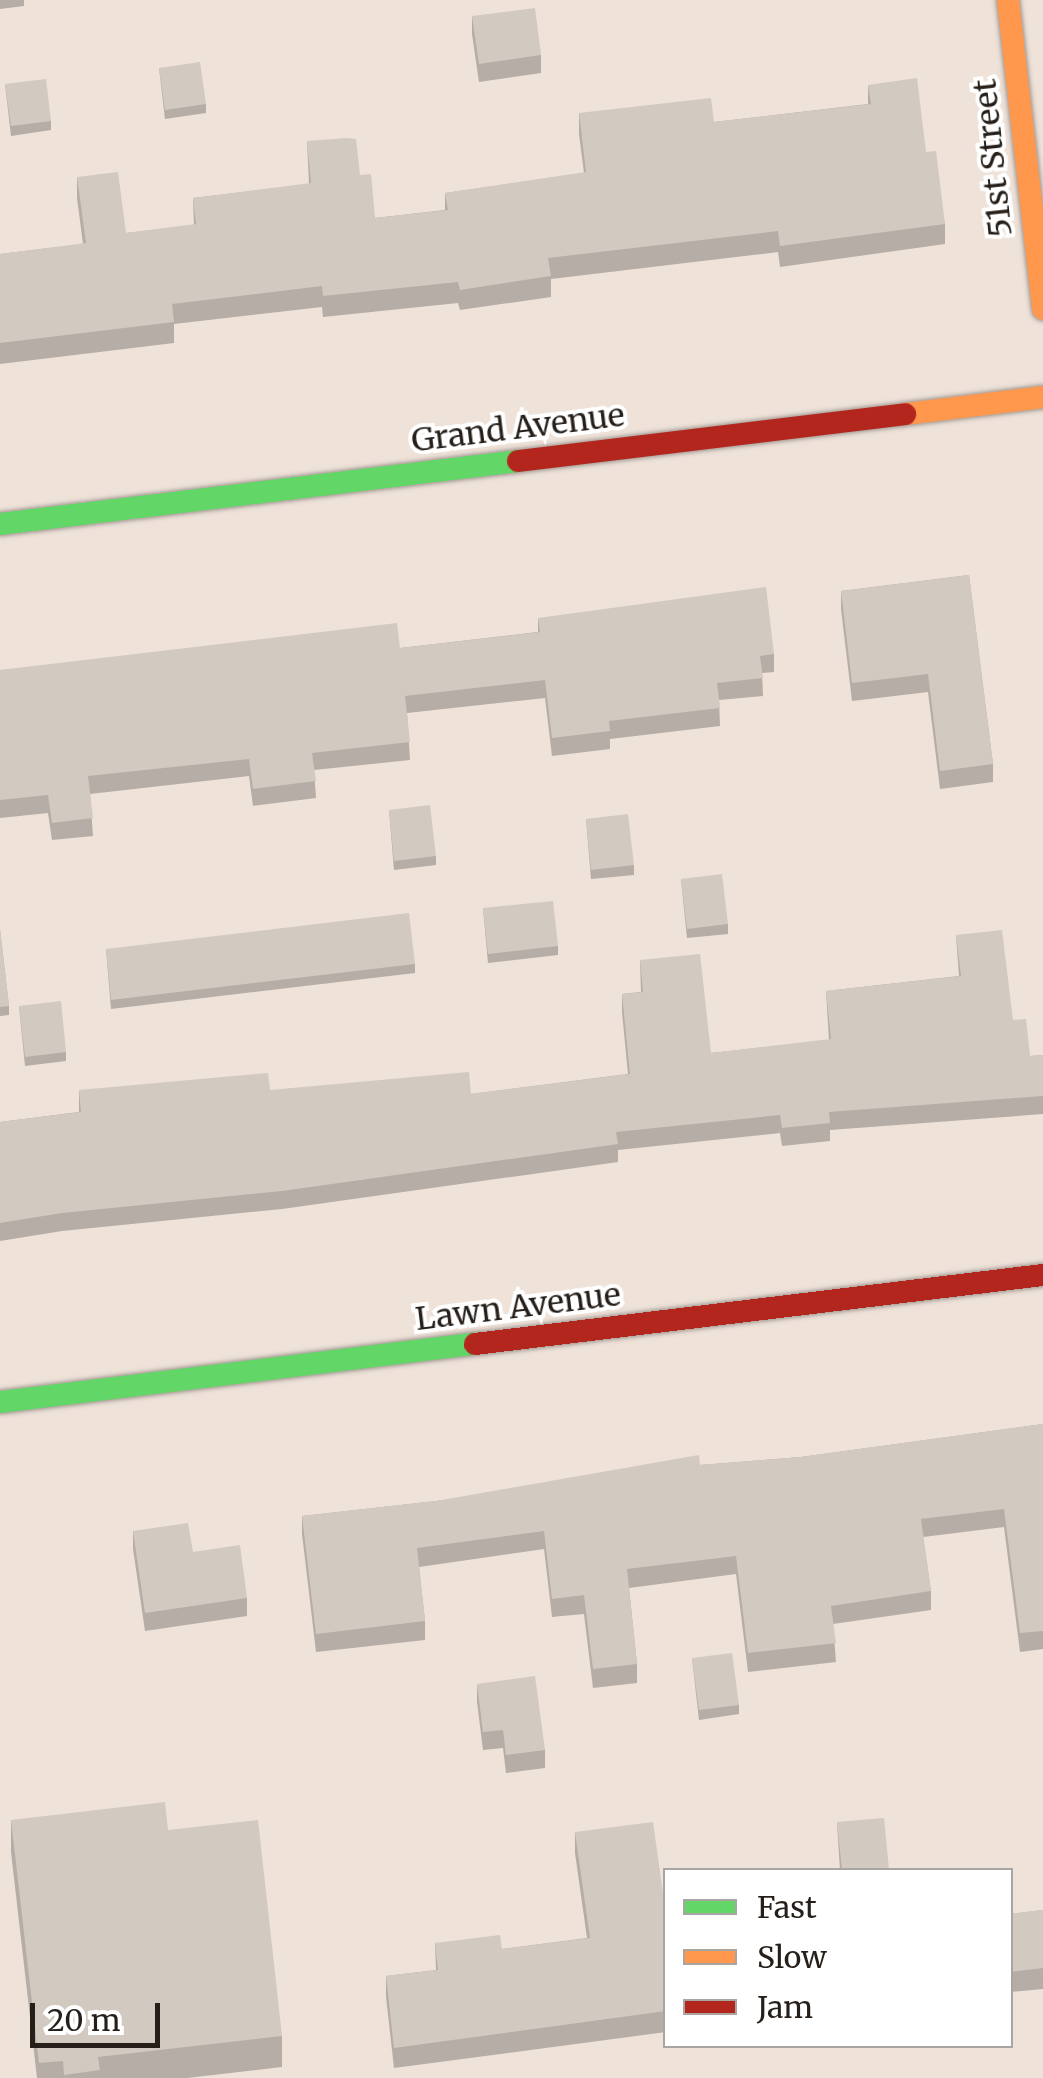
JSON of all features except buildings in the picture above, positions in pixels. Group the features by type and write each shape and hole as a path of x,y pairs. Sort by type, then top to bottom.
{"street":[{"name":"51st Street","path":"1008,0 1043,309"},
{"name":"Grand Avenue","path":"0,524 1043,397"},
{"name":"Lawn Avenue","path":"0,1402 1043,1276"}],"traffic: fast":[{"path":"0,524 518,461"},
{"path":"0,1402 475,1344"}],"traffic: slow":[{"path":"1008,0 1043,309"},
{"path":"905,414 1043,397"}],"traffic: jam":[{"path":"518,461 905,414"},
{"path":"475,1344 1043,1275"}]}
